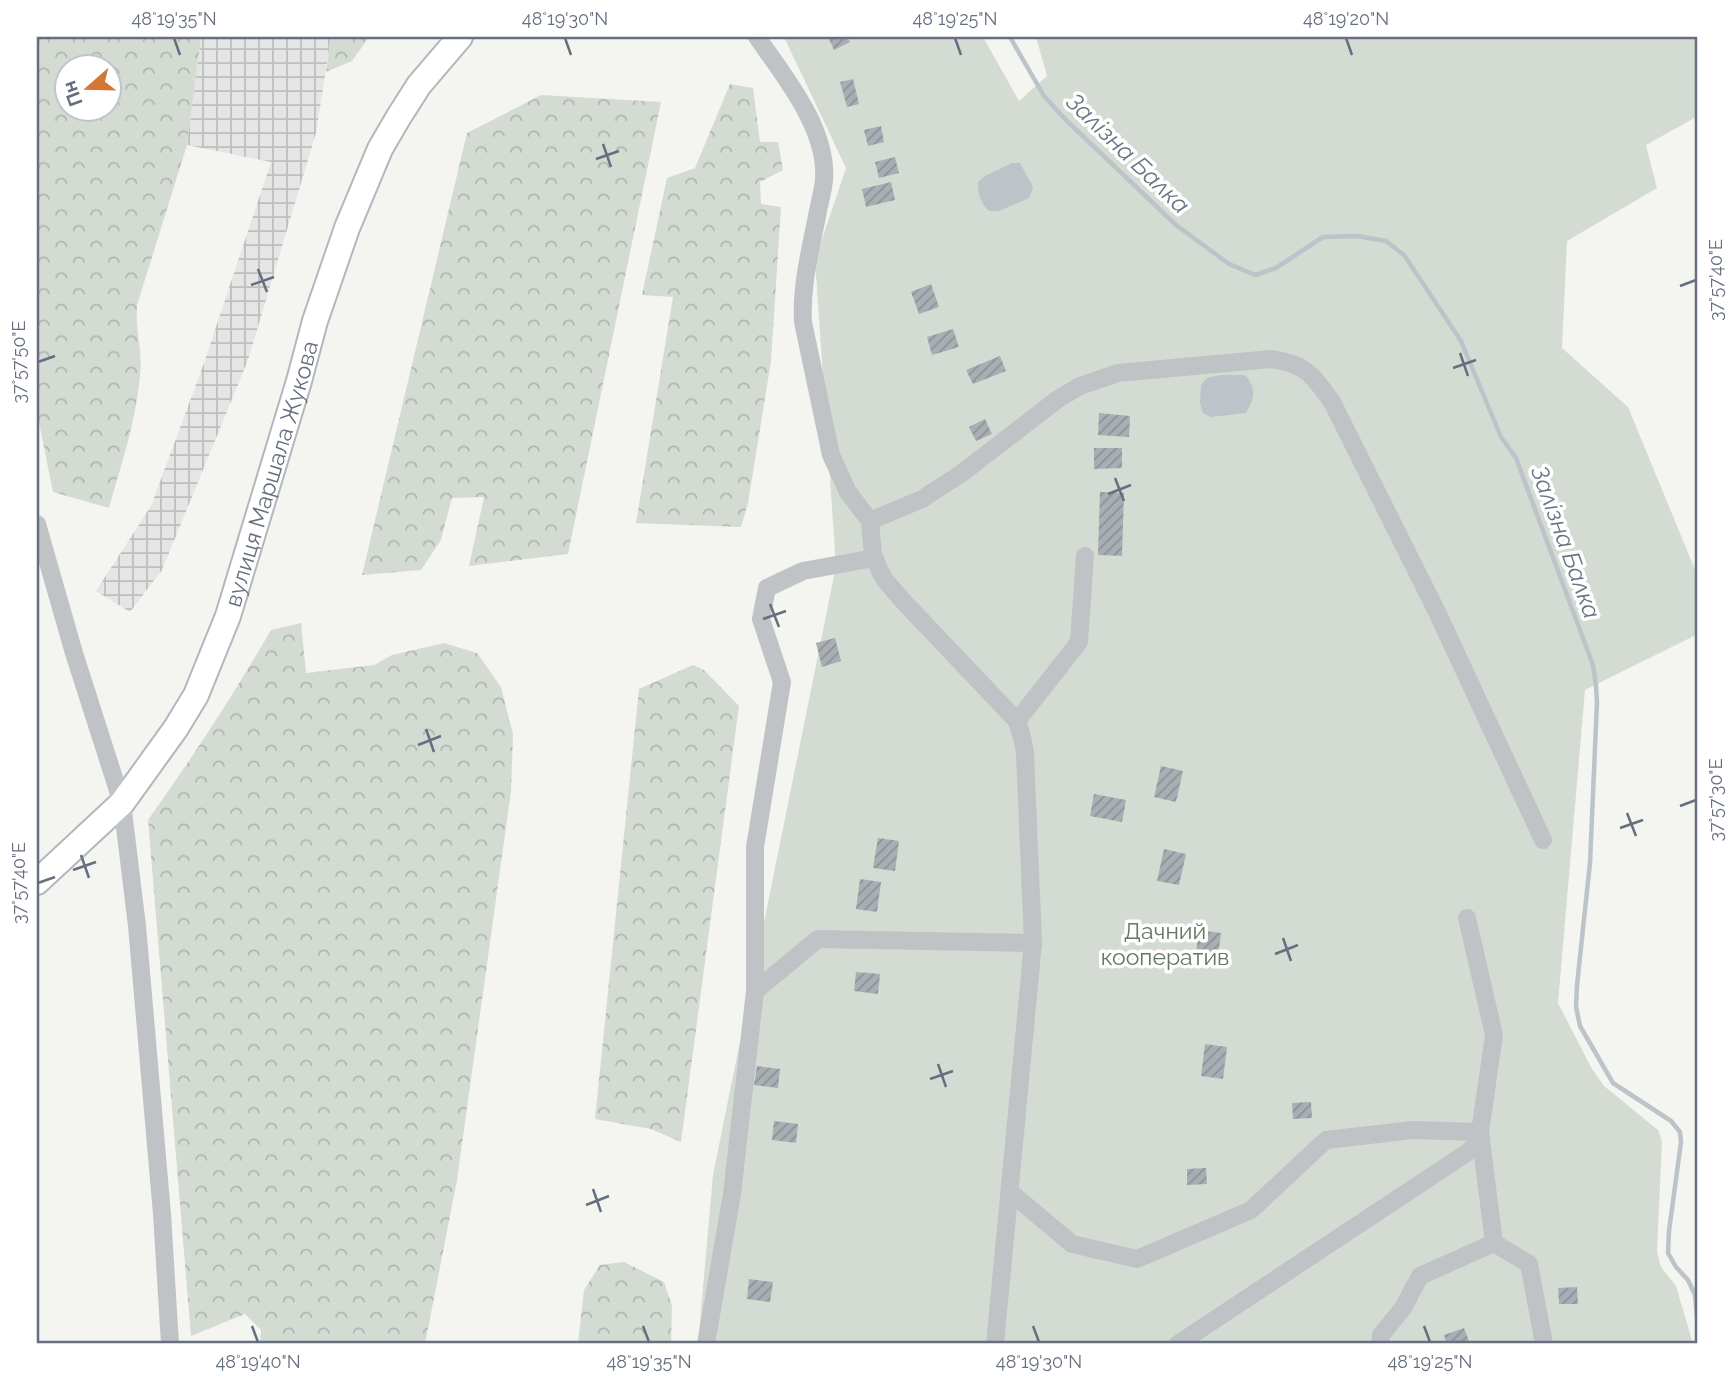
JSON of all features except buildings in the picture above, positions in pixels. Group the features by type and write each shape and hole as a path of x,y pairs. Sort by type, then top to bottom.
{"main road":[{"name":"вулиця Маршала Жукова","path":"37,882 122,803 176,728 196,695 228,616 319,310 347,228 376,160 398,118 419,85 460,37"}],"street":[{"path":"757,37 805,106 822,156 824,178 803,284 803,322 831,455 848,492 870,521 874,558 885,580 1017,721 1025,753 1033,943 995,1344"},
{"path":"870,521 922,499 952,480 1058,399 1080,386 1118,373 1271,359 1292,362 1317,381 1332,402 1437,612 1544,840"},
{"path":"37,524 122,803 137,926 162,1214 170,1344"},
{"path":"1017,721 1079,642 1086,556"},
{"path":"706,1344 732,1194 755,991 755,847 782,682 761,619 767,588 803,571 874,558"},
{"path":"1467,918 1494,1035 1481,1135 1494,1243"},
{"path":"755,991 818,939 1033,943"},
{"path":"1010,1192 1072,1244 1137,1259 1251,1210 1326,1140 1413,1129 1481,1135"},
{"path":"1178,1344 1468,1152 1481,1135"},
{"path":"1380,1344 1381,1335 1403,1308 1420,1276 1494,1243"},
{"path":"1494,1243 1529,1264 1544,1344"}],"shaded area":[{"path":"201,37 331,37 316,133 248,360 162,570 130,612 96,591 151,506 204,363 271,162 187,145"},
{"path":"1012,163 1020,163 1033,187 1029,198 999,211 989,211 980,198 978,182"},
{"path":"1245,375 1249,380 1253,393 1246,413 1211,417 1203,413 1200,403 1201,385 1207,378"}],"green space":[{"path":"37,37 201,37 187,145 137,305 141,367 138,393 128,443 109,508 53,492 37,413"},
{"path":"331,37 369,37 352,61 326,72"},
{"name":"Дачний кооператив","path":"784,37 983,37 1019,101 1047,76 1036,37 1698,37 1698,116 1646,145 1657,188 1567,241 1562,348 1628,407 1698,577 1698,634 1585,690 1558,1003 1592,1069 1604,1086 1658,1130 1662,1141 1657,1251 1661,1267 1676,1286 1693,1344 698,1344 713,1175 836,566 815,260 846,168"},
{"path":"730,84 753,88 760,142 778,142 783,170 760,182 761,204 781,207 771,361 748,503 741,527 636,523 673,297 642,295 667,178 695,168"},
{"path":"541,95 661,102 568,554 469,566 484,497 452,498 441,540 421,570 362,575 467,133"},
{"path":"301,623 306,673 374,665 392,655 444,643 477,653 501,687 513,734 511,791 457,1180 425,1344 260,1344 261,1330 245,1314 191,1336 148,820 212,726 271,630"},
{"path":"693,665 704,670 739,706 681,1142 651,1129 595,1119 639,689"},
{"path":"624,1262 664,1282 672,1306 671,1344 578,1344 584,1290 600,1265"}],"waterway":[{"name":"Залізна Балка","path":"1010,37 1044,96 1066,120 1176,225 1229,264 1255,275 1276,268 1323,237 1357,236 1386,241 1404,255 1461,341 1501,437 1516,458 1593,665 1597,702 1590,863 1576,1007 1580,1026 1613,1083 1671,1121 1680,1132 1668,1253 1688,1280 1695,1295 1698,1327"}]}
